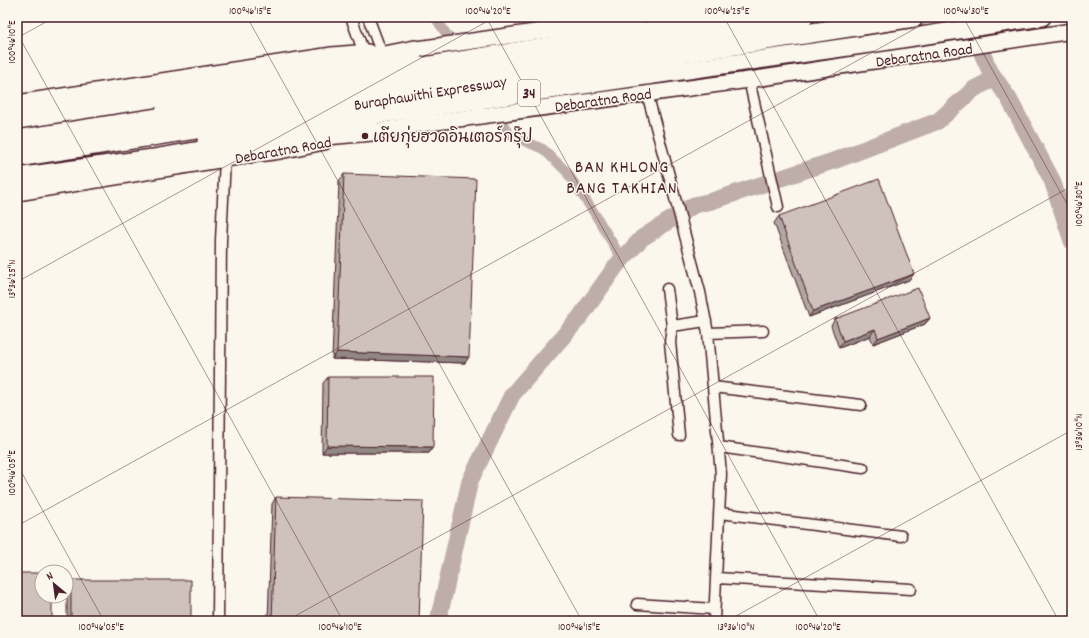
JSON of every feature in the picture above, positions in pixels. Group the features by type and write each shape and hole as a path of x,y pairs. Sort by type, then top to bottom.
{"highway":[{"path":"17,131 735,17"},
{"name":"Buraphawithi Expressway","path":"17,140 803,17"},
{"name":"Buraphawithi Expressway","path":"17,157 914,17"},
{"name":"Debaratna Road","path":"17,174 263,131 876,43 1042,17"},
{"path":"17,119 255,82 416,50"},
{"path":"17,178 267,140 372,131"}],"main road":[{"path":"17,103 332,55 416,50 638,17"},
{"name":"Debaratna Road","path":"17,193 280,151 372,131 749,80 1072,31"}],"street":[{"path":"351,17 364,53"},
{"path":"368,17 381,52"},
{"path":"749,80 778,207"},
{"path":"647,93 679,218 700,292 708,333 721,474 714,621"},
{"path":"218,621 221,240 225,159"},
{"path":"667,289 672,326 670,342 679,436"},
{"path":"672,326 706,321"},
{"path":"708,333 763,331"},
{"path":"713,387 861,405"},
{"path":"719,447 863,468"},
{"path":"720,513 901,536"},
{"path":"717,578 912,589"},
{"path":"637,604 714,609"}],"building":[{"path":"344,174 476,179 469,357 337,352"},
{"path":"879,179 914,274 813,311 779,216"},
{"path":"918,288 930,318 878,338 875,329 843,341 835,319"},
{"path":"328,377 434,377 433,447 327,446"},
{"path":"276,497 423,501 419,621 272,621"},
{"path":"17,573 34,573 34,604 52,604 52,621 17,621"},
{"path":"74,580 191,580 191,621 71,621 71,604 74,604"}],"waterway":[{"path":"435,17 455,47"},
{"path":"981,51 990,71 1009,99 1052,180 1072,241"},
{"path":"438,621 470,481 512,395 580,317 616,266 642,238 694,205 712,201 836,160 938,121 974,89 995,78"},
{"path":"494,110 510,135 543,149 566,171 593,211 622,259"}],"place":[{"name":"เตียกุ่ยฮวดอินเตอร์กรุ๊ป","path":"365,136"}],"district":[{"name":"BAN KHLONG BANG TAKHIAN","path":"622,176"}]}
